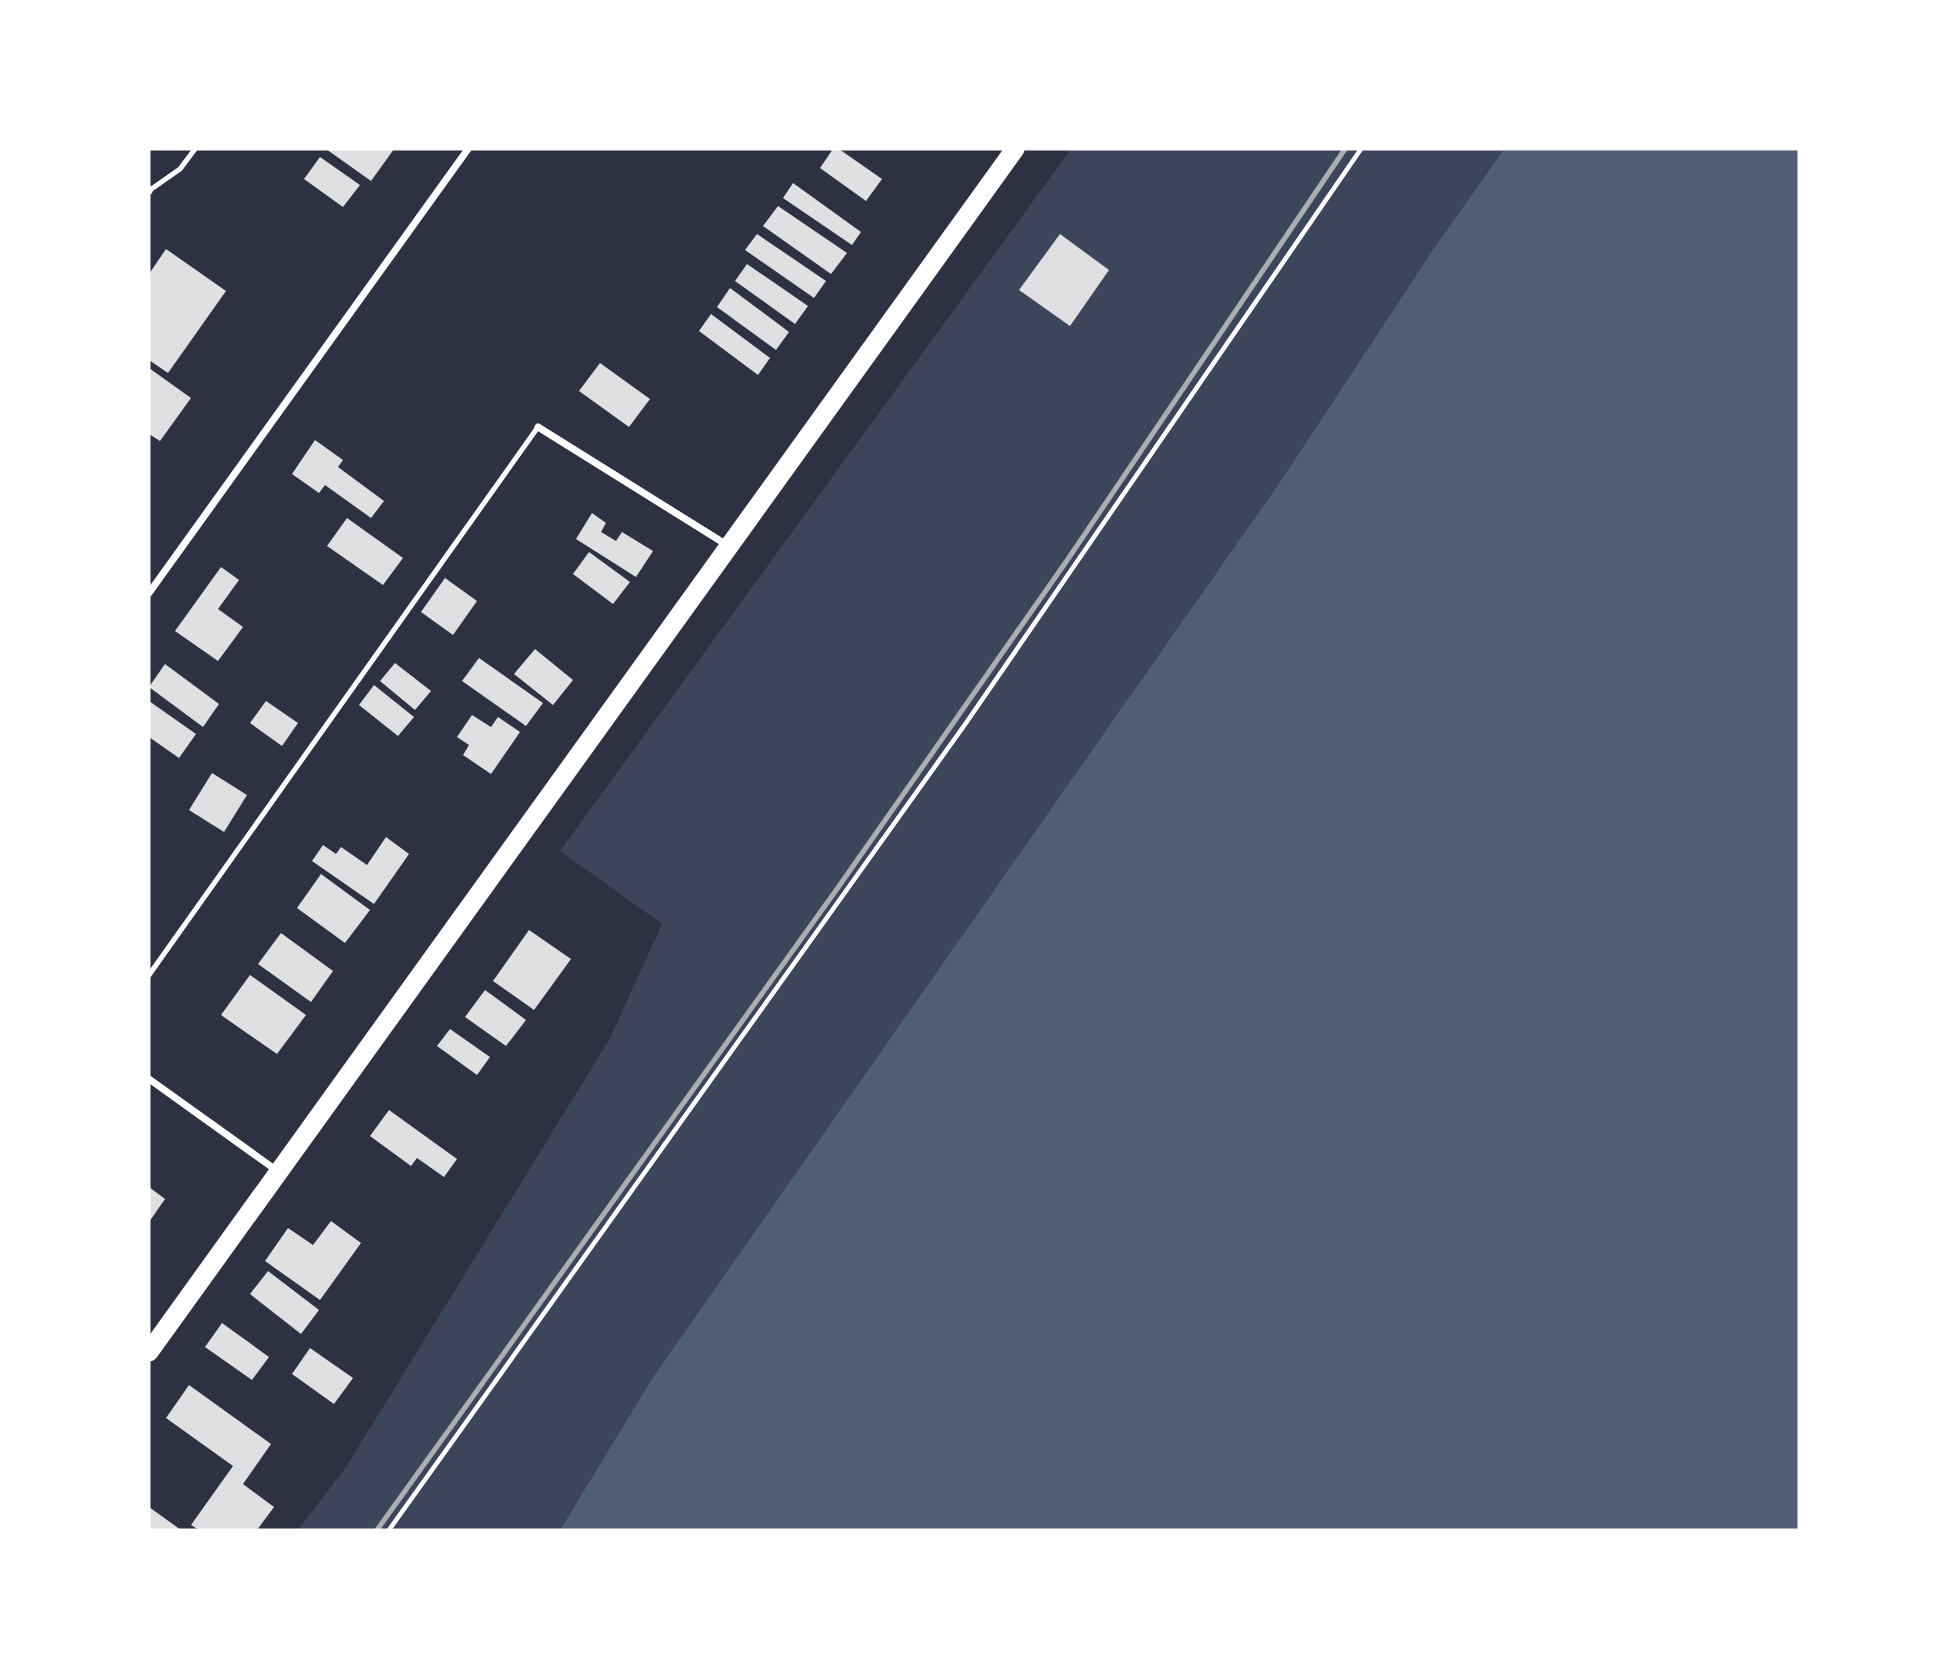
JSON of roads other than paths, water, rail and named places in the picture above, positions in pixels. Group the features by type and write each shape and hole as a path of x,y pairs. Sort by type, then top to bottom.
{"highway":[{"path":"149,1352 1015,149"}],"street":[{"path":"149,593 468,149"},
{"path":"538,427 729,546"},
{"path":"149,1079 279,1171"}],"lane":[{"path":"149,190 180,169 195,149"},
{"path":"149,975 538,427"}],"railway":[{"path":"377,1530 837,889 1068,559 1345,149"}]}
